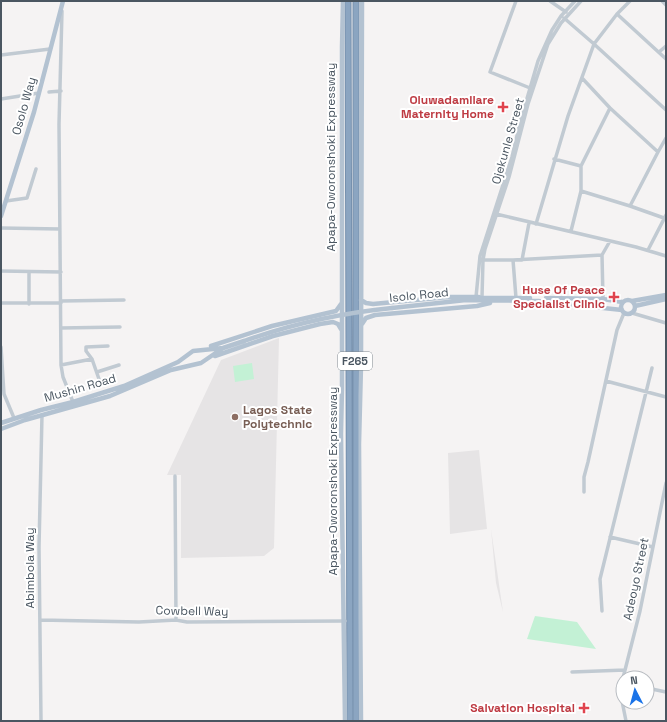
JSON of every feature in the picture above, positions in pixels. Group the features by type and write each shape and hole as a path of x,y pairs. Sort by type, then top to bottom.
{"highway":[{"name":"Apapa-Oworonshoki Expressway","path":"348,1 350,721"},
{"name":"Apapa-Oworonshoki Expressway","path":"356,1 356,721"}],"main road":[{"name":"Osolo Way","path":"1,216 39,93 63,1"},
{"name":"Apapa-Oworonshoki Expressway","path":"343,1 341,434 345,721"},
{"path":"361,721 359,438 362,324 362,1"},
{"path":"361,300 366,303 373,304 427,299 482,297 603,299 622,302 626,300 632,301 666,295"},
{"path":"466,300 482,297"},
{"path":"635,306 666,299"},
{"name":"Isolo Road","path":"223,348 269,332 330,317 392,308 466,300 559,302 623,312"},
{"path":"362,324 366,318 375,315 477,306 496,301"},
{"path":"632,301 635,306"},
{"path":"163,371 193,351 247,333 336,310 342,302"},
{"path":"622,302 623,312 632,313 635,306"},
{"path":"163,371 191,366 273,336 320,324 336,323 340,326 342,331"},
{"path":"204,348 223,348"},
{"path":"204,348 208,359"},
{"path":"208,359 223,348"},
{"path":"185,356 186,362 191,366"},
{"name":"Mushin Road","path":"1,423 124,386 163,371"},
{"name":"Mushin Road","path":"1,429 42,415 110,396 163,371"}],"street":[{"path":"516,1 490,72 531,89"},
{"path":"550,1 567,13"},
{"name":"Ojekunle Street","path":"567,13 576,1"},
{"name":"Ojekunle Street","path":"482,297 483,260 531,89 548,44 563,17 581,1"},
{"path":"536,224 554,159 594,44 617,14 630,1"},
{"path":"662,1 666,5"},
{"path":"62,9 60,229 61,364 73,402"},
{"path":"617,14 666,59"},
{"path":"563,17 666,110"},
{"path":"659,52 666,46"},
{"path":"1,55 50,49"},
{"path":"582,78 610,108 658,152"},
{"path":"49,92 61,91"},
{"path":"1,99 39,93"},
{"path":"571,231 581,191 581,166 610,108"},
{"path":"630,206 666,138"},
{"path":"554,159 581,166"},
{"path":"6,201 27,198 36,170"},
{"path":"581,191 665,216 648,250"},
{"path":"495,214 571,231 648,250 666,256"},
{"name":"Ojekunle Street","path":"476,297 480,256 495,214"},
{"path":"522,260 529,222"},
{"path":"1,228 60,229"},
{"path":"603,299 602,255 610,241"},
{"path":"483,260 522,260 602,255"},
{"path":"514,260 516,298"},
{"path":"1,271 29,273 61,272"},
{"path":"29,273 29,304"},
{"path":"1,303 29,304 124,300"},
{"path":"584,492 584,478 617,330 623,312"},
{"path":"632,313 666,323"},
{"path":"61,328 120,327"},
{"path":"100,382 92,359 86,351 86,347 108,346"},
{"path":"1,347 4,394 14,418"},
{"path":"61,364 92,359"},
{"path":"97,372 119,365"},
{"path":"602,612 600,582 652,368"},
{"path":"606,381 666,397"},
{"name":"Abimbola Way","path":"40,721 39,532 42,415"},
{"path":"175,476 176,620"},
{"name":"Adeoyo Street","path":"625,670 640,611 666,485"},
{"path":"610,536 653,547"},
{"name":"Cowbell Way","path":"40,620 139,622 176,620 186,622 344,621"},
{"path":"572,672 615,670"},
{"path":"655,690 666,692"},
{"name":"Adeoyo Street","path":"623,710 626,721"}],"shaded area":[{"name":"Lagos State Polytechnic","path":"279,338 274,548 264,556 181,558 181,475 167,475 221,360"},
{"path":"479,450 487,529 450,534 448,453"},
{"path":"491,529 503,612 496,583"}],"green space":[{"path":"252,363 254,379 235,382 233,366"},
{"path":"535,616 577,622 596,649 527,639"}],"place":[{"name":"Oluwadamilare Maternity Home","path":"503,107"},
{"name":"Huse Of Peace Specialist Clinic","path":"614,297"},
{"name":"Lagos State Polytechnic","path":"235,417"},
{"name":"Salvation Hospital","path":"584,708"}]}
